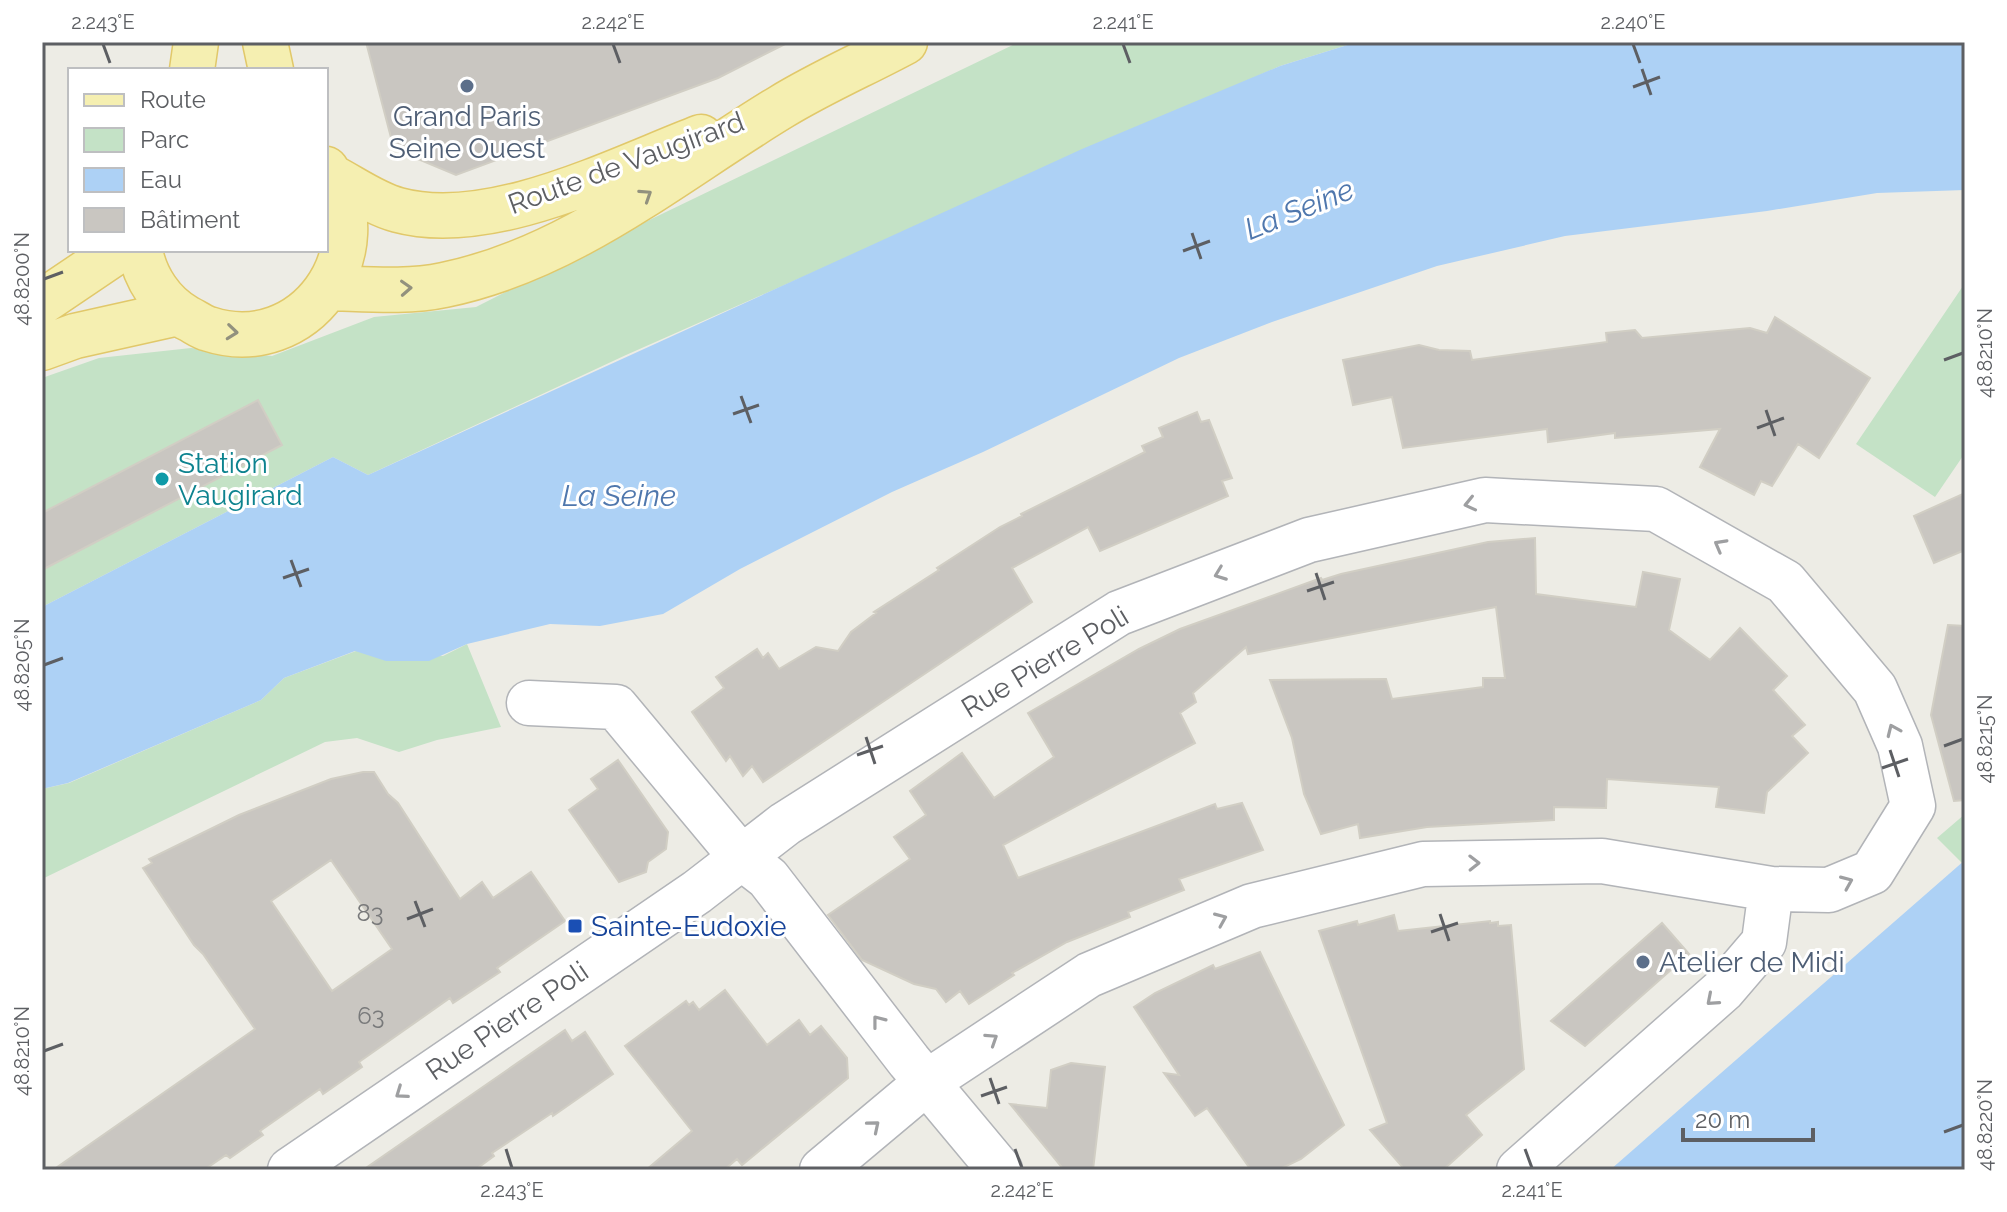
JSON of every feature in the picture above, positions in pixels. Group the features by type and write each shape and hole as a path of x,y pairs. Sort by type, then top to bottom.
{"main road":[{"path":"192,68 196,42"},
{"path":"265,42 271,68"},
{"name":"Route de Vaugirard","path":"329,173 397,209 435,215 524,206 782,106 905,42"},
{"name":"Route de Vaugirard","path":"862,65 929,42"},
{"name":"Route de Vaugirard","path":"328,288 442,286 503,270 565,242 633,204 782,106"},
{"path":"141,252 149,279 178,313 208,329 242,335 275,329 305,313 328,288 341,262 346,233 345,212 329,173"},
{"path":"42,302 116,252"},
{"path":"42,348 75,336 178,313"}],"street":[{"name":"Rue Pierre Poli","path":"290,1170 697,892 785,824 1119,613 1309,540 1485,500 1656,509 1785,582 1875,689 1900,746 1913,806 1872,872 1829,890 1771,889"},
{"path":"529,703 616,707 741,857 768,878 927,1082 1000,1170"},
{"path":"822,1170 927,1082 1089,975 1252,906 1423,864 1602,861 1771,889 1764,942 1723,990 1519,1170"}],"green space":[{"path":"1019,42 1357,42 1280,66 626,355 368,475 333,457 42,607 42,378 99,358 191,348 272,356 374,317 476,307"},
{"path":"1965,283 1965,453 1935,497 1856,444"},
{"path":"467,644 501,727 437,740 399,752 357,738 325,742 42,879 42,789 69,783 261,700 284,678 356,651 443,656"},
{"path":"1965,814 1965,860 1962,863 1937,838"}],"water":[{"name":"La Seine","path":"1357,42 1965,42 1965,190 1877,193 1767,211 1565,236 1437,266 1272,322 1179,358 892,492 740,569 663,614 600,626 550,624 467,644 429,661 386,661 355,651 284,678 261,700 68,783 42,789 42,607 333,457 368,475 1082,149 1280,66"},
{"path":"1965,860 1965,1170 1610,1170"}],"building":[{"path":"366,42 789,42 718,78 456,175 394,149"},
{"path":"1775,317 1870,378 1819,458 1798,444 1772,486 1761,481 1754,495 1700,467 1720,429 1615,438 1615,433 1548,442 1547,429 1403,448 1392,397 1353,405 1343,360 1419,345 1439,350 1470,351 1472,360 1607,342 1606,333 1635,330 1642,338 1750,328 1767,333"},
{"name":"Station Vaugirard","path":"258,400 282,445 42,570 42,513"},
{"path":"1197,412 1201,422 1209,420 1232,478 1222,481 1228,496 1100,551 1088,527 1012,568 1032,602 763,782 752,766 743,776 730,756 726,761 692,712 724,688 716,677 757,649 763,658 768,653 779,669 816,647 838,651 851,632 874,612 939,570 937,568 1021,514 1145,452 1142,446 1163,437 1159,428"},
{"path":"1965,493 1965,550 1934,563 1914,516"},
{"path":"1535,538 1536,594 1636,607 1643,572 1680,579 1669,630 1710,660 1740,628 1787,676 1773,690 1805,725 1792,736 1808,753 1767,792 1764,813 1716,807 1719,787 1607,779 1606,808 1554,807 1554,820 1427,827 1360,838 1358,824 1321,834 1304,794 1292,738 1270,680 1386,679 1392,699 1483,687 1483,678 1505,678 1496,607 1248,654 1246,647 1193,693 1196,702 1180,713 1195,743 1003,845 1018,878 1215,804 1217,809 1242,803 1263,850 1179,879 1184,890 1128,912 1130,917 1067,942 1012,973 1014,975 969,1004 960,991 946,1002 936,989 914,984 862,960 828,915 910,859 894,837 926,815 910,791 962,753 994,798 1054,757 1028,713 1139,649 1180,629 1321,578 1488,542"},
{"path":"1948,625 1965,626 1965,800 1954,801 1931,715"},
{"path":"618,760 668,832 666,849 648,862 646,872 619,882 569,810 598,789 591,779"},
{"path":"374,772 398,803 460,899 482,882 493,898 531,872 565,921 497,968 500,972 453,1003 450,998 359,1062 362,1067 323,1094 320,1089 260,1131 263,1135 230,1158 226,1155 204,1170 53,1170 255,1029 143,868 152,863 149,859 239,815 331,779","holes":["331,860 392,949 332,991 271,901"]},
{"path":"1394,915 1398,931 1490,921 1498,922 1498,926 1511,925 1524,1069 1466,1115 1482,1135 1443,1170 1405,1170 1370,1130 1387,1123 1319,931"},
{"path":"1662,923 1689,954 1585,1046 1551,1021"},
{"path":"1260,952 1344,1125 1301,1159 1278,1170 1251,1170 1207,1108 1195,1116 1164,1073 1179,1075 1134,1007 1155,993 1213,965 1215,969"},
{"path":"725,990 767,1045 799,1020 810,1035 821,1026 847,1058 848,1078 742,1165 737,1159 724,1170 646,1170 692,1131 625,1046 686,1001 689,1005 693,1002 699,1010"},
{"path":"565,1030 572,1041 585,1032 613,1074 492,1153 494,1156 475,1170 363,1170"},
{"path":"1071,1063 1105,1067 1093,1170 1064,1170 1010,1104 1047,1108 1051,1070"}],"place":[{"name":"Grand Paris Seine Ouest","path":"467,86"},
{"name":"Station Vaugirard","path":"162,479"},
{"name":"Sainte-Eudoxie","path":"575,926"},
{"name":"Atelier de Midi","path":"1643,962"}]}
